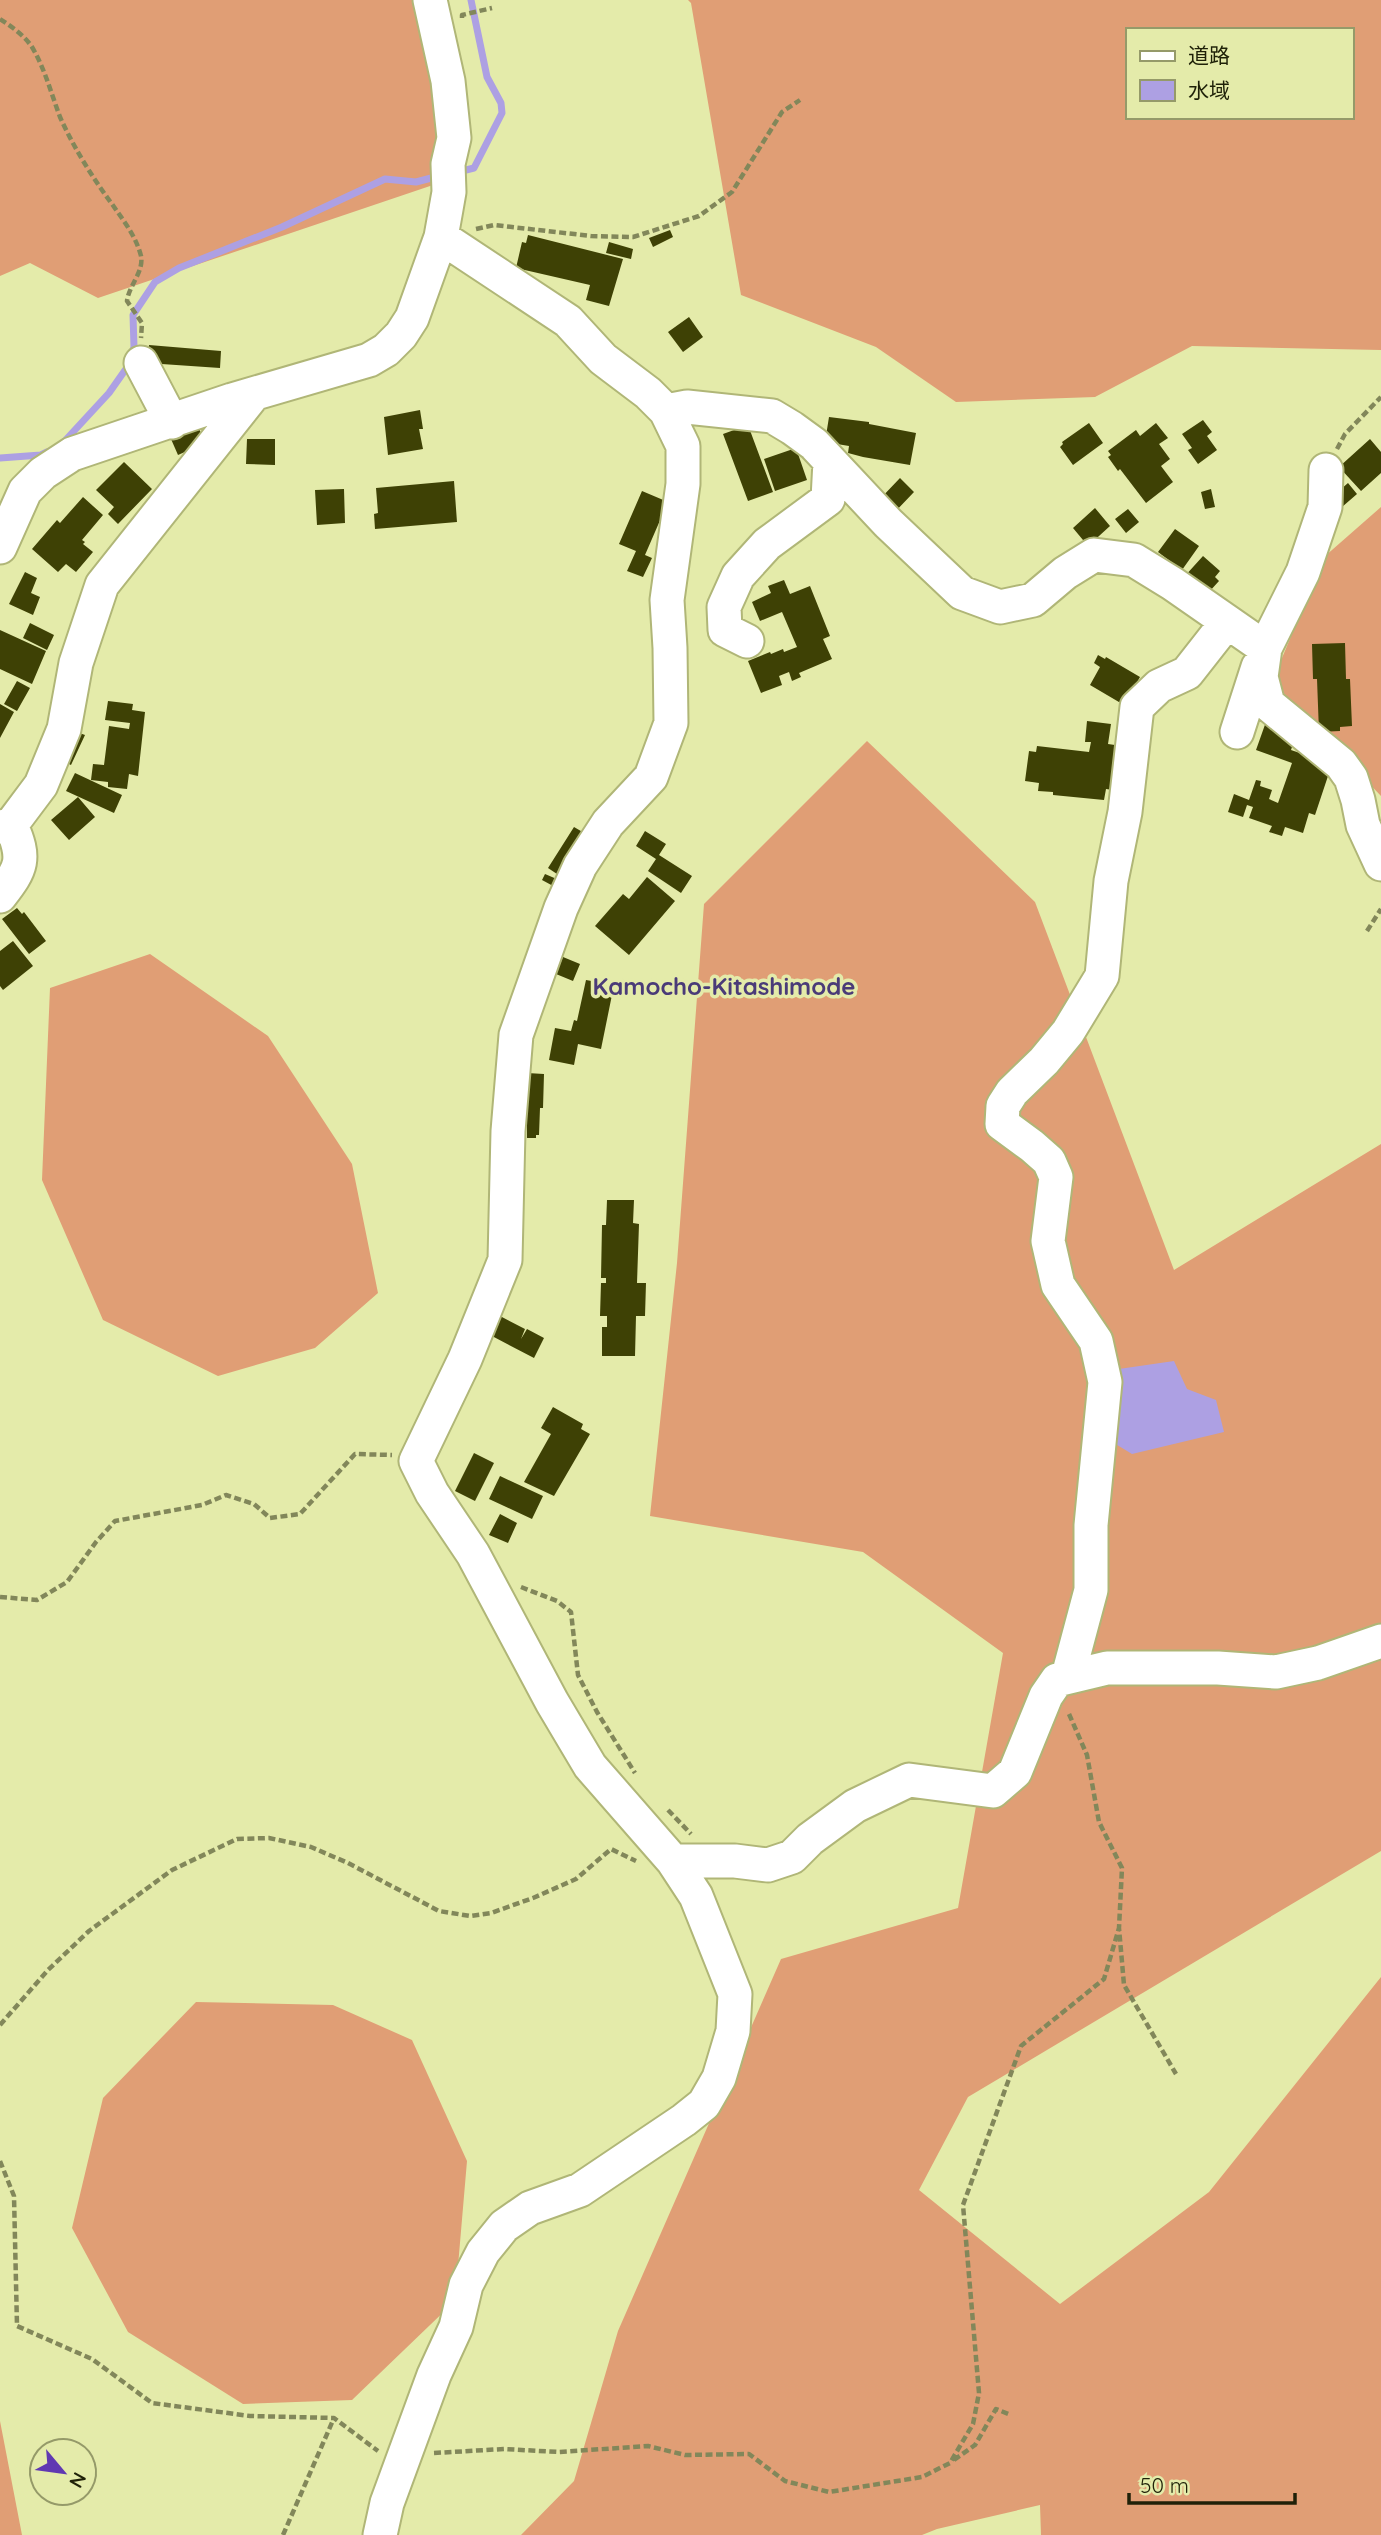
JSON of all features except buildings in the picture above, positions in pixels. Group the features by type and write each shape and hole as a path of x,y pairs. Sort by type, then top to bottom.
{"street":[{"path":"0,547 25,491 43,473 82,450 232,400 369,360 386,350 401,335 412,318 441,237 454,138 448,81 430,0"},
{"path":"380,2535 387,2503 434,2375 456,2327 466,2285 483,2252 504,2225 530,2208 580,2190 704,2104 719,2078 733,2031 735,1994 696,1896 657,1862 590,1766 552,1702 482,1571 432,1493 416,1461 465,1359 505,1260 508,1131 516,1035 561,908 580,866 608,823 651,777 671,723 667,600 683,484 683,446 666,411 648,393 603,359 568,321 441,237"},
{"path":"141,363 172,422"},
{"path":"0,896 19,872 20,845 5,826 41,785 64,729 76,663 102,585 253,395"},
{"path":"666,411 687,407 772,416 814,444 888,523 962,593 1000,607 1033,600 1065,573 1094,555 1133,560 1173,584 1265,648"},
{"path":"747,641 725,629 724,607 738,576 767,544 828,499 830,461"},
{"path":"1237,732 1265,648 1303,572 1325,507 1326,470"},
{"path":"1068,1676 1091,1590 1091,1525 1105,1382 1096,1341 1058,1285 1048,1241 1056,1177 1049,1161 1002,1125 1003,1106 1012,1092 1044,1061 1068,1032 1102,976 1111,881 1125,813 1136,707 1159,686 1187,673 1227,622"},
{"path":"1265,648 1261,677 1268,704 1341,764 1351,778 1359,800 1363,825 1381,864"},
{"path":"657,1862 715,1861 768,1865 792,1857 810,1839 855,1806 909,1780 993,1791 1015,1772 1046,1696 1058,1679 1107,1668 1218,1668 1276,1672 1318,1663 1381,1641"}],"path":[{"path":"465,14 492,8"},
{"path":"0,19 30,45 84,165 131,230 142,260 127,301 137,316"},
{"path":"441,237 494,225 591,236 633,237 699,216 732,192 782,112 800,100"},
{"path":"1326,470 1345,434 1381,397"},
{"path":"1367,931 1381,909"},
{"path":"0,1597 37,1600 67,1582 115,1521 202,1505 226,1495 254,1504 270,1518 300,1514 355,1454 383,1453 416,1461"},
{"path":"482,1571 557,1601 571,1612 578,1675 597,1712 637,1776"},
{"path":"1068,1676 1065,1706 1087,1755 1099,1822 1122,1868 1119,1928 1124,1985 1176,2074"},
{"path":"660,1802 715,1861"},
{"path":"0,2025 48,1970 89,1931 172,1870 237,1839 269,1838 311,1847 348,1863 439,1911 470,1916 491,1913 533,1898 576,1878 611,1849 657,1862"},
{"path":"950,2463 973,2424 979,2393 963,2206 1021,2046 1104,1979 1119,1928"},
{"path":"0,2161 14,2196 17,2326 92,2359 152,2403 250,2416 334,2418 374,2450 404,2458 450,2450 559,2452 648,2446 685,2455 750,2454 785,2481 829,2492 922,2477 950,2463 975,2445 996,2409 1012,2415"},
{"path":"283,2535 334,2418"}],"shaded area":[{"path":"0,0 415,0 433,84 439,137 433,185 98,298 30,263 0,276"},
{"path":"688,0 1381,0 1381,350 1192,346 1095,397 956,402 876,347 741,295 691,3"},
{"path":"1381,507 1381,796 1272,682 1324,557"},
{"path":"867,741 1035,902 1174,1270 1381,1144 1381,1851 968,2097 919,2190 1060,2304 1209,2192 1381,1977 1381,2535 1041,2535 1040,2505 937,2529 922,2535 521,2535 574,2481 618,2331 781,1959 958,1908 1003,1653 863,1552 650,1516 677,1263 704,904"},
{"path":"150,954 268,1036 352,1164 378,1293 315,1348 218,1376 103,1320 42,1180 50,988"},
{"path":"196,2002 333,2005 412,2040 467,2161 455,2301 352,2400 243,2404 128,2332 72,2228 103,2098"},
{"path":"0,2421 22,2535 0,2535"}],"water":[{"path":"1174,1361 1187,1389 1216,1400 1224,1432 1132,1454 1104,1437 1112,1370"}],"waterway":[{"path":"458,172 474,168 502,113 501,103 487,77 471,0"},
{"path":"61,445 109,393 128,366 134,347 133,315 155,282 179,268 282,227 385,179 416,182 439,176"},
{"path":"0,458 41,455 47,452"}],"district":[{"name":"Kamocho-Kitashimode","path":"724,986"}]}
